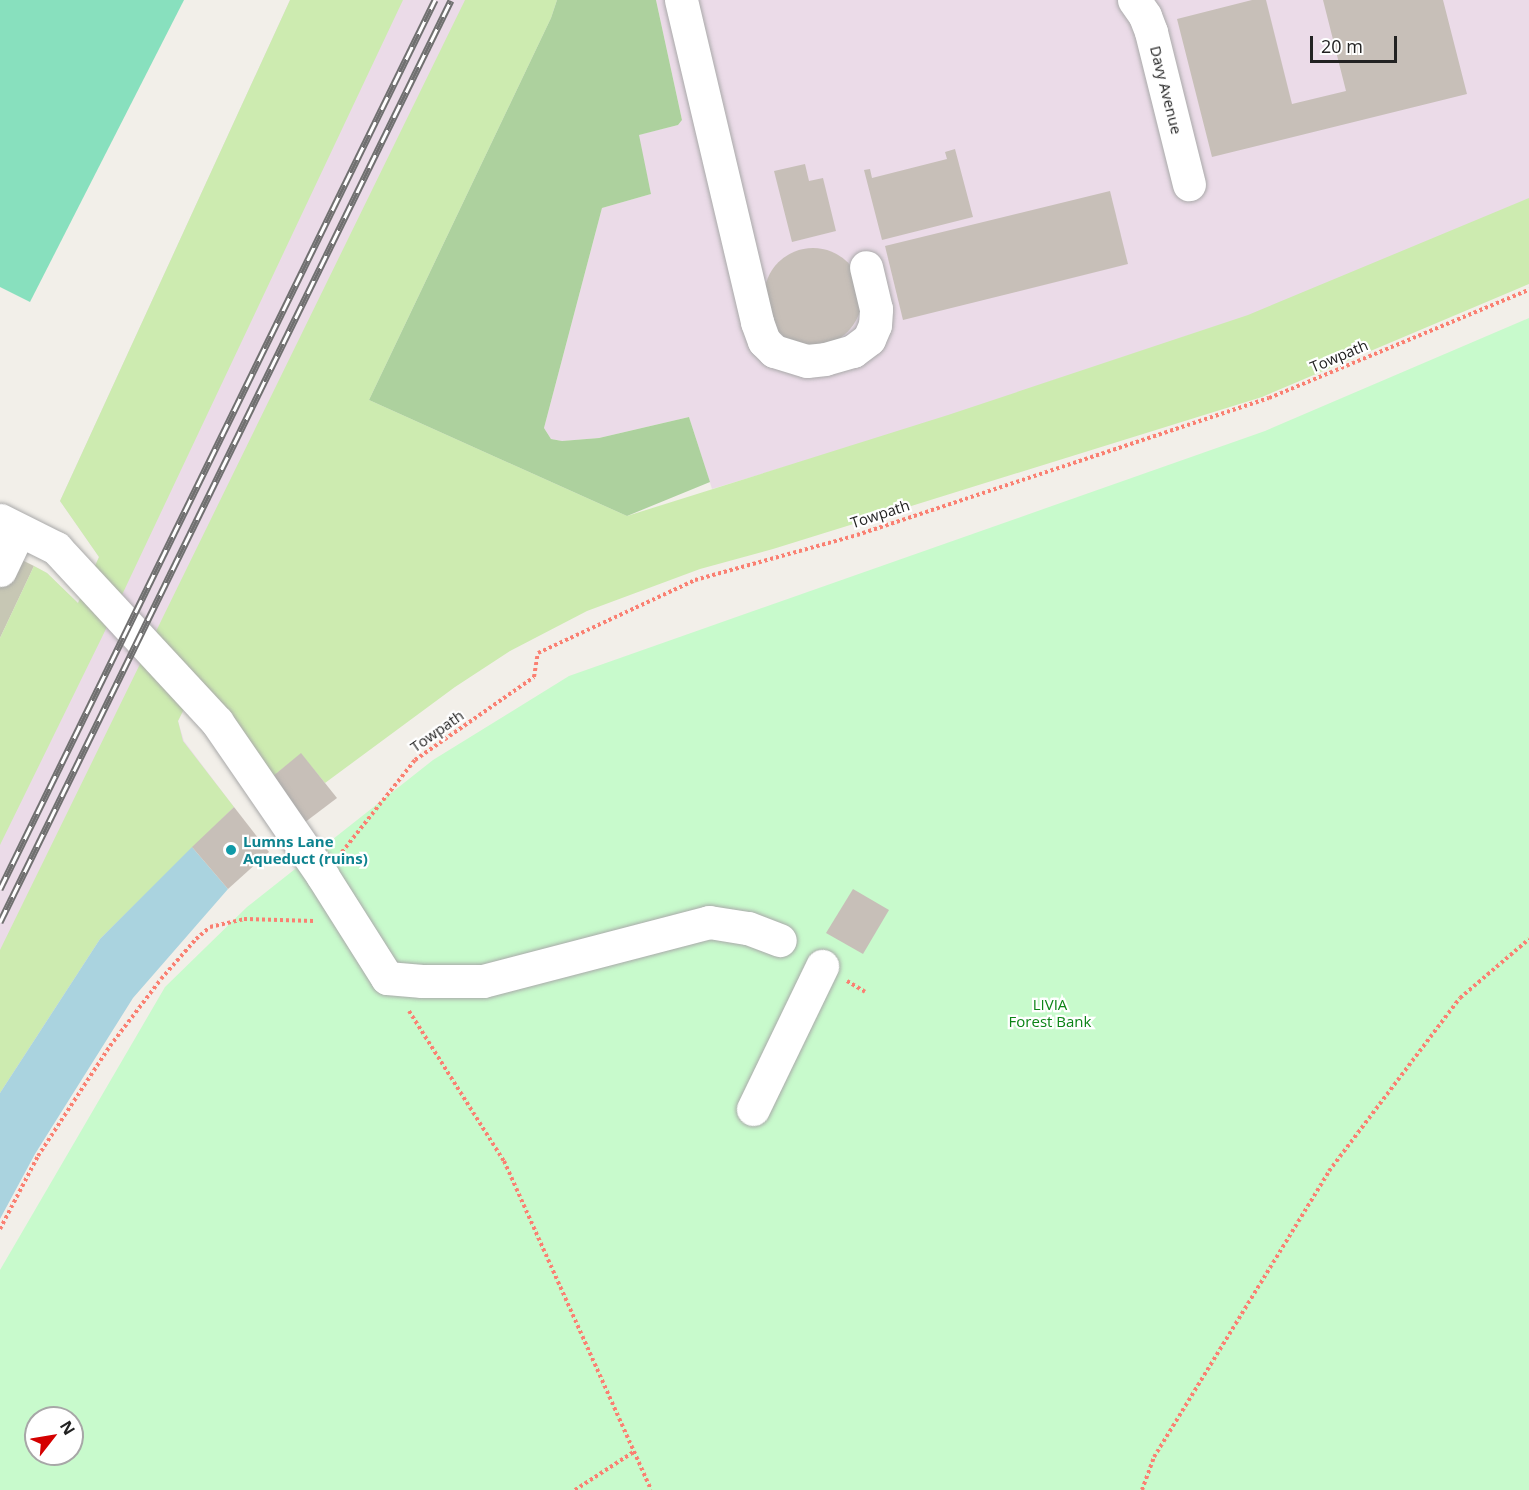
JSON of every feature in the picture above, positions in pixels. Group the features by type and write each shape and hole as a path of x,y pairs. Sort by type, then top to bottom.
{"lane":[{"path":"681,0 757,322 764,341 774,351 807,361 825,359 853,351 869,339 875,325 876,309 866,267"},
{"name":"Davy Avenue","path":"1145,4 1189,184"},
{"path":"0,570 10,525 56,548 217,722 322,875 387,978 422,981 483,981 709,922 747,928 780,940"},
{"path":"753,1109 822,966"}],"path":[{"name":"Towpath","path":"322,875 415,760 534,677 538,653 695,580 857,534 1269,398 1529,290"},
{"path":"0,1229 38,1156 110,1046 161,979 196,939 210,927 244,919 351,921"},
{"path":"1142,1490 1154,1457 1329,1171 1460,998 1529,939"},
{"path":"387,978 504,1161 636,1451 651,1490"},
{"path":"575,1490 636,1451"}],"shaded area":[{"path":"290,0 557,0 325,429 178,721 184,741 234,807 100,939 0,1093 0,638 34,566 47,573 78,603 99,557 60,501"},
{"path":"656,0 1529,0 1529,203 1240,328 712,489 689,417 599,438 562,441 551,439 544,428 602,208 651,194 638,135 678,125 682,120"},
{"path":"0,549 34,566 0,638"}],"green space":[{"path":"0,0 184,0 30,302 0,287"},
{"path":"290,0 403,0 104,633 0,845 0,638 34,566 47,573 78,603 99,557 60,501"},
{"path":"465,0 557,0 551,18 369,400 627,516 948,415 1248,315 1529,198 1529,284 1262,397 773,549 700,569 587,611 510,651 455,687 325,783 301,754 267,781 194,689 178,721 183,741 234,807 100,939 0,1093 0,950"},
{"path":"557,0 656,0 682,120 678,125 639,135 651,194 602,208 544,428 551,439 562,441 599,438 689,417 710,482 627,516 369,400 551,18"},
{"name":"LIVIA Forest Bank","path":"1529,318 1529,1490 0,1490 0,1270 165,987 247,907 433,760 569,676 1265,431"}],"water":[{"path":"192,847 228,889 133,998 35,1154 0,1219 0,1093 100,939"}],"building":[{"path":"1252,0 1266,0 1292,104 1346,91 1323,0 1443,0 1467,94 1212,157 1177,19"},
{"path":"955,149 973,217 882,240 864,170 870,169 872,178 947,159 945,152"},
{"path":"805,164 809,181 823,178 836,231 792,242 774,171"},
{"path":"1110,191 1128,264 903,320 885,246"},
{"path":"813,248 832,252 848,262 858,278 862,297 858,316 848,332 832,342 813,346 794,342 778,332 768,316 764,297 768,278 778,262 794,252"},
{"name":"Lumns Lane Aqueduct (ruins)","path":"301,753 337,798 300,826 267,781"},
{"name":"Lumns Lane Aqueduct (ruins)","path":"234,807 269,852 228,889 192,847"},
{"path":"853,889 889,910 863,954 826,933"}],"railway":[{"path":"0,889 435,0"},
{"path":"0,922 451,0"}],"place":[{"name":"Lumns Lane Aqueduct (ruins)","path":"231,850"}]}
